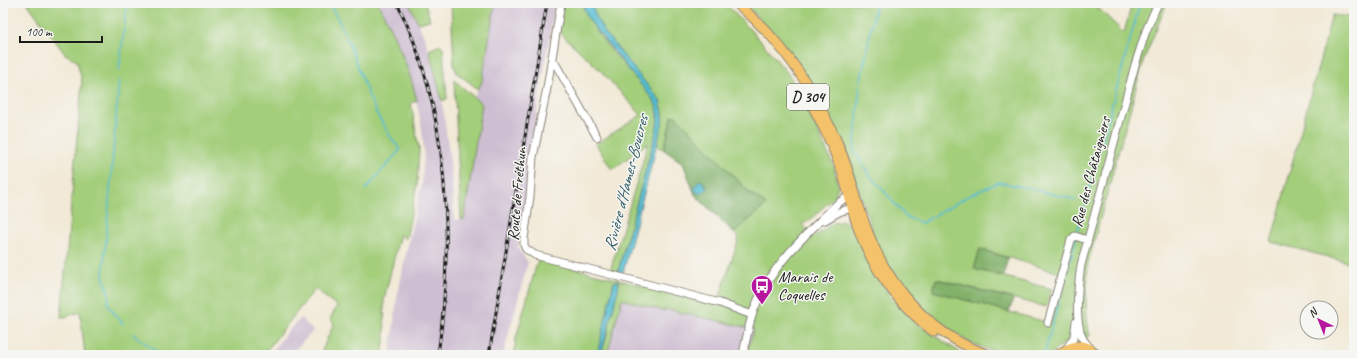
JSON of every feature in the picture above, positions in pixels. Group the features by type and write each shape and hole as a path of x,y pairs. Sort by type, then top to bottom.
{"main road":[{"name":"D 304","path":"736,3 760,24 796,68 825,115 839,144 850,173 853,195 863,240 874,264 885,282 900,301 934,332 974,355"},
{"name":"D 304","path":"856,206 879,258 894,282 908,300 945,333 967,346 990,355"},
{"path":"1061,353 1072,346 1081,346 1094,352"}],"street":[{"name":"Route de Fréthun","path":"561,3 533,157 530,197 524,240 526,249 537,255 720,303 752,315"},
{"name":"Rue des Châtaigniers","path":"1094,352 1081,336 1077,310 1081,238 1139,52 1158,3"},
{"path":"551,62 555,63 597,137"},
{"path":"743,355 752,315 760,295 775,270 790,250 836,204 853,195"},
{"path":"807,234 829,217 856,206"},
{"path":"1048,323 1071,240 1081,238"},
{"path":"1061,353 1074,336 1077,310"}],"shaded area":[{"path":"378,3 409,3 425,39 441,94 450,160 454,219 460,220 482,104 474,96 482,82 495,3 555,3 531,147 527,188 518,248 528,262 503,355 390,355 397,298 422,183 424,153 422,128 412,81 398,44"},
{"path":"622,299 664,311 665,309 754,329 746,355 607,355"},
{"path":"301,318 313,331 290,355 269,355 288,331"}],"green space":[{"path":"27,3 378,3 390,27 414,88 417,101 411,103 419,149 417,186 406,239 400,234 384,300 385,338 382,355 320,355 334,323 330,319 337,306 315,289 263,355 85,355 80,312 61,318 82,81 77,61 65,54"},
{"path":"409,3 425,3 430,20 418,23"},
{"path":"451,3 495,3 482,82 478,89 457,73 454,66"},
{"path":"563,3 582,3 592,24 599,34 651,97 658,110 656,132 618,272 610,271 648,144 612,170 596,144 641,115 600,70 558,31"},
{"path":"591,3 725,3 760,40 789,75 801,96 834,166 838,186 835,196 809,221 802,224 814,237 833,223 844,221 854,228 868,262 892,299 917,324 961,353 967,355 746,355 754,329 665,309 664,311 622,299 607,355 601,355 609,328 614,282 597,355 514,355 516,338 538,259 717,305 739,238 734,233 766,205 750,193 675,116 672,116 664,150 657,145 663,117 660,101 605,33 598,21"},
{"path":"744,3 1093,3 1124,33 1132,3 1167,3 1144,59 1088,263 1086,309 1090,336 1065,342 1050,355 1007,355 969,342 944,328 925,312 891,271 879,251 846,153 773,33","holes":["980,249 1063,274 1050,323 933,291 937,279 1046,307 1052,289 974,269"]},
{"path":"1332,15 1354,17 1354,264 1271,242"},
{"path":"440,45 443,47 447,99 442,101 429,50"},
{"path":"454,80 482,104 464,219 461,220"},
{"path":"672,116 676,116 750,193 766,205 734,233 695,195 683,163 664,150"},
{"path":"980,249 1008,258 1003,276 974,269"},
{"path":"936,279 1013,299 1009,312 933,291"}],"water":[{"path":"582,3 591,3 598,21 605,33 660,101 663,113 662,125 623,273 618,272 656,132 658,112 654,101 588,18"},
{"path":"700,180 704,183 707,189 699,194 695,191 695,188"},
{"path":"619,281 601,355 597,355 614,282"}],"waterway":[{"path":"119,71 127,3"},
{"path":"328,3 337,17 350,46 377,114 400,150 366,189"},
{"path":"876,3 860,85 854,151 870,176 906,217 922,223 968,196 999,182 1076,200"},
{"path":"1077,233 1140,3"},
{"path":"119,80 103,276 109,293 108,305 123,324"},
{"path":"1044,355 1076,239"},
{"path":"133,334 161,355"}],"railway":[{"path":"397,3 415,44 428,87 437,131 443,176 446,221 446,266 438,355"},
{"path":"489,355 547,3"}],"place":[{"name":"Marais de Coquelles","path":"762,306"}],"water label":[{"name":"Rivière d'Hames-Boucres","path":"626,183"}]}
